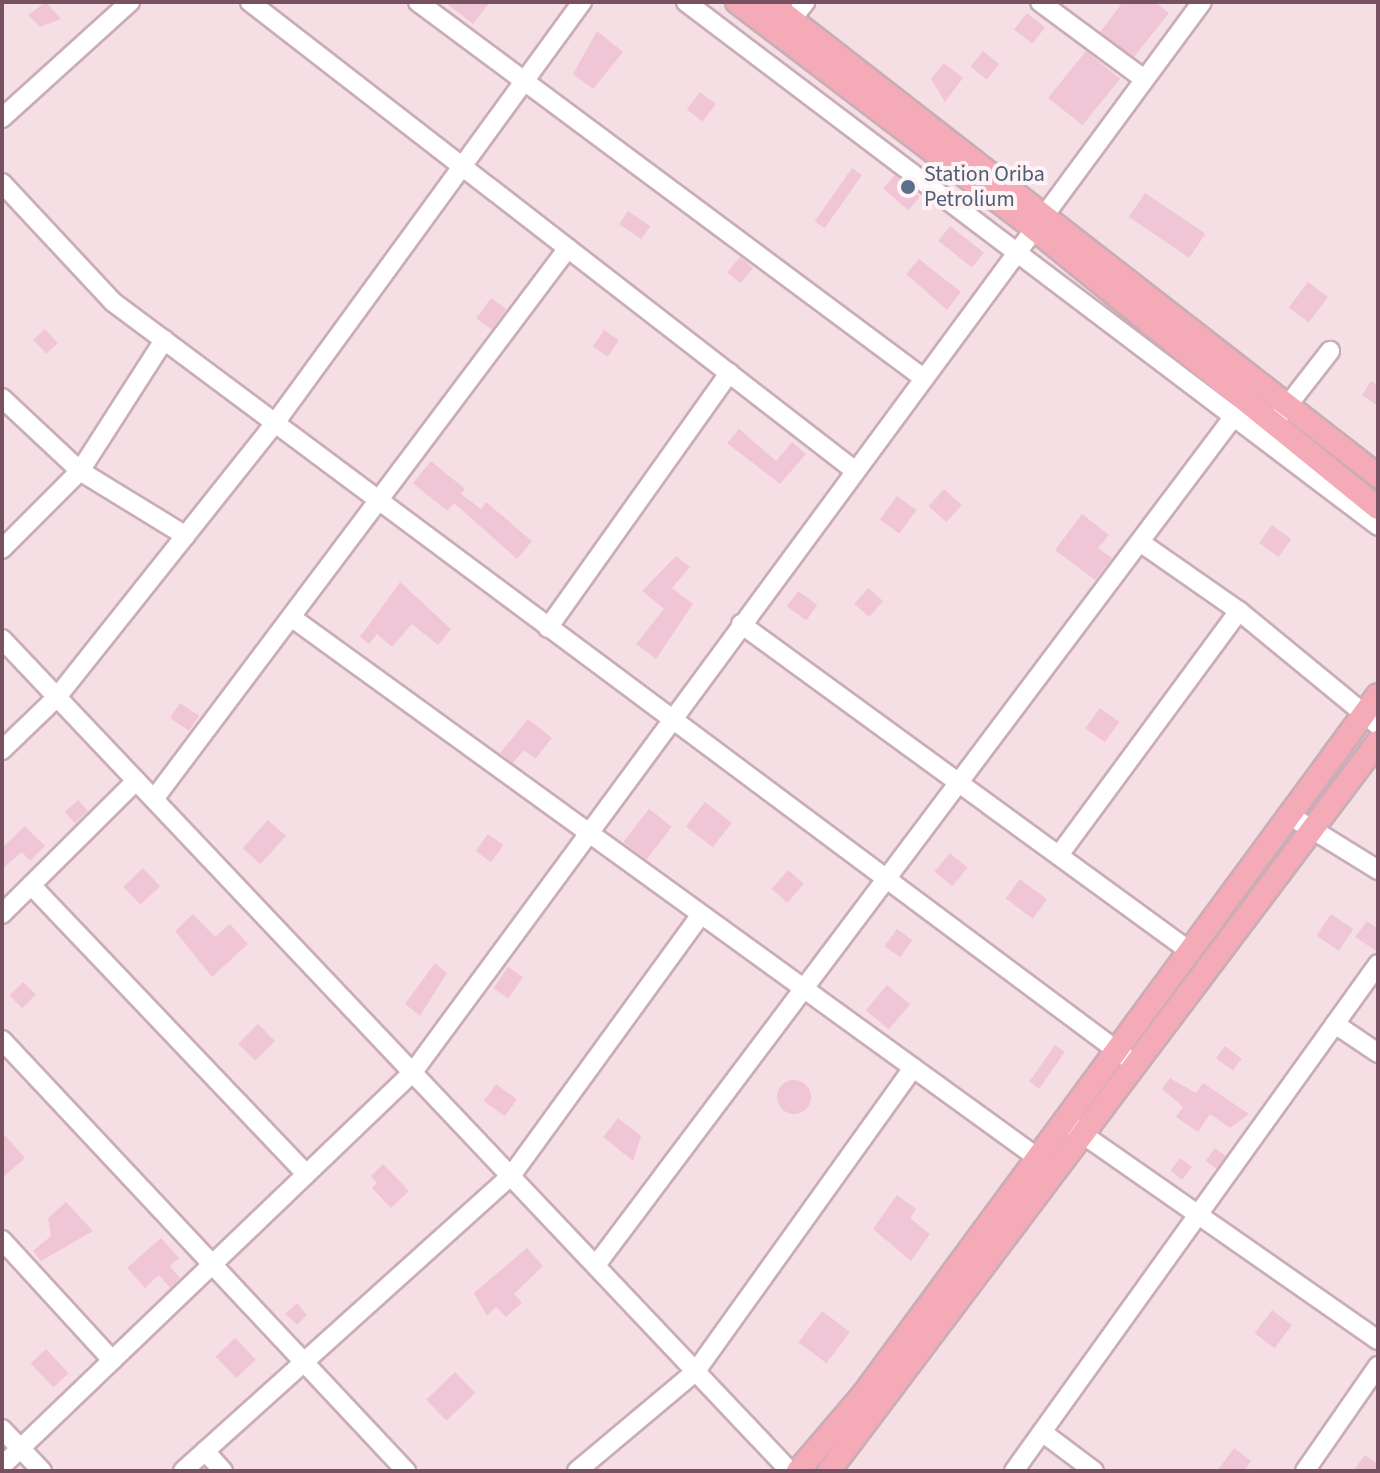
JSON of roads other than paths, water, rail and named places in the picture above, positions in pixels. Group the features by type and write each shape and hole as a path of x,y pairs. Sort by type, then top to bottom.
{"main road":[{"path":"737,2 793,18"},
{"path":"769,2 793,18 1038,219 1272,426 1378,508"},
{"path":"1038,219 1378,476"},
{"path":"798,1471 863,1395 1035,1156 1289,815 1371,720 1378,695"},
{"path":"829,1471 1378,742"}],"street":[{"path":"2,118 130,2"},
{"path":"250,2 854,470"},
{"path":"418,2 922,377"},
{"path":"2,750 57,697 275,423 582,2"},
{"path":"686,2 1378,526"},
{"path":"1040,2 1144,79"},
{"path":"2,1466 413,1072 582,834 670,721 1038,219 1202,2"},
{"path":"2,183 113,302 670,721 1135,1064"},
{"path":"154,799 568,248"},
{"path":"2,549 80,471 164,340"},
{"path":"1272,426 1330,351"},
{"path":"548,628 729,373"},
{"path":"2,398 80,471 186,536"},
{"path":"596,1265 1235,415"},
{"path":"1140,542 1239,611 1371,720"},
{"path":"1059,855 1239,611"},
{"path":"291,617 582,834 1035,1156"},
{"path":"741,624 1188,950"},
{"path":"2,639 790,1471"},
{"path":"2,914 136,781"},
{"path":"1289,815 1378,870"},
{"path":"31,885 306,1174"},
{"path":"183,1471 511,1176 700,916"},
{"path":"1014,1471 1378,964"},
{"path":"1335,1024 1378,1053"},
{"path":"2,1040 406,1471"},
{"path":"577,1471 696,1371 913,1068"},
{"path":"1062,1120 1378,1340"},
{"path":"2,1240 112,1360"},
{"path":"1305,1471 1378,1366"},
{"path":"2,1429 42,1471"},
{"path":"1042,1432 1094,1471"},
{"path":"205,1451 223,1471"}],"place":[{"name":"Station Oriba Petrolium","path":"908,187"}]}
